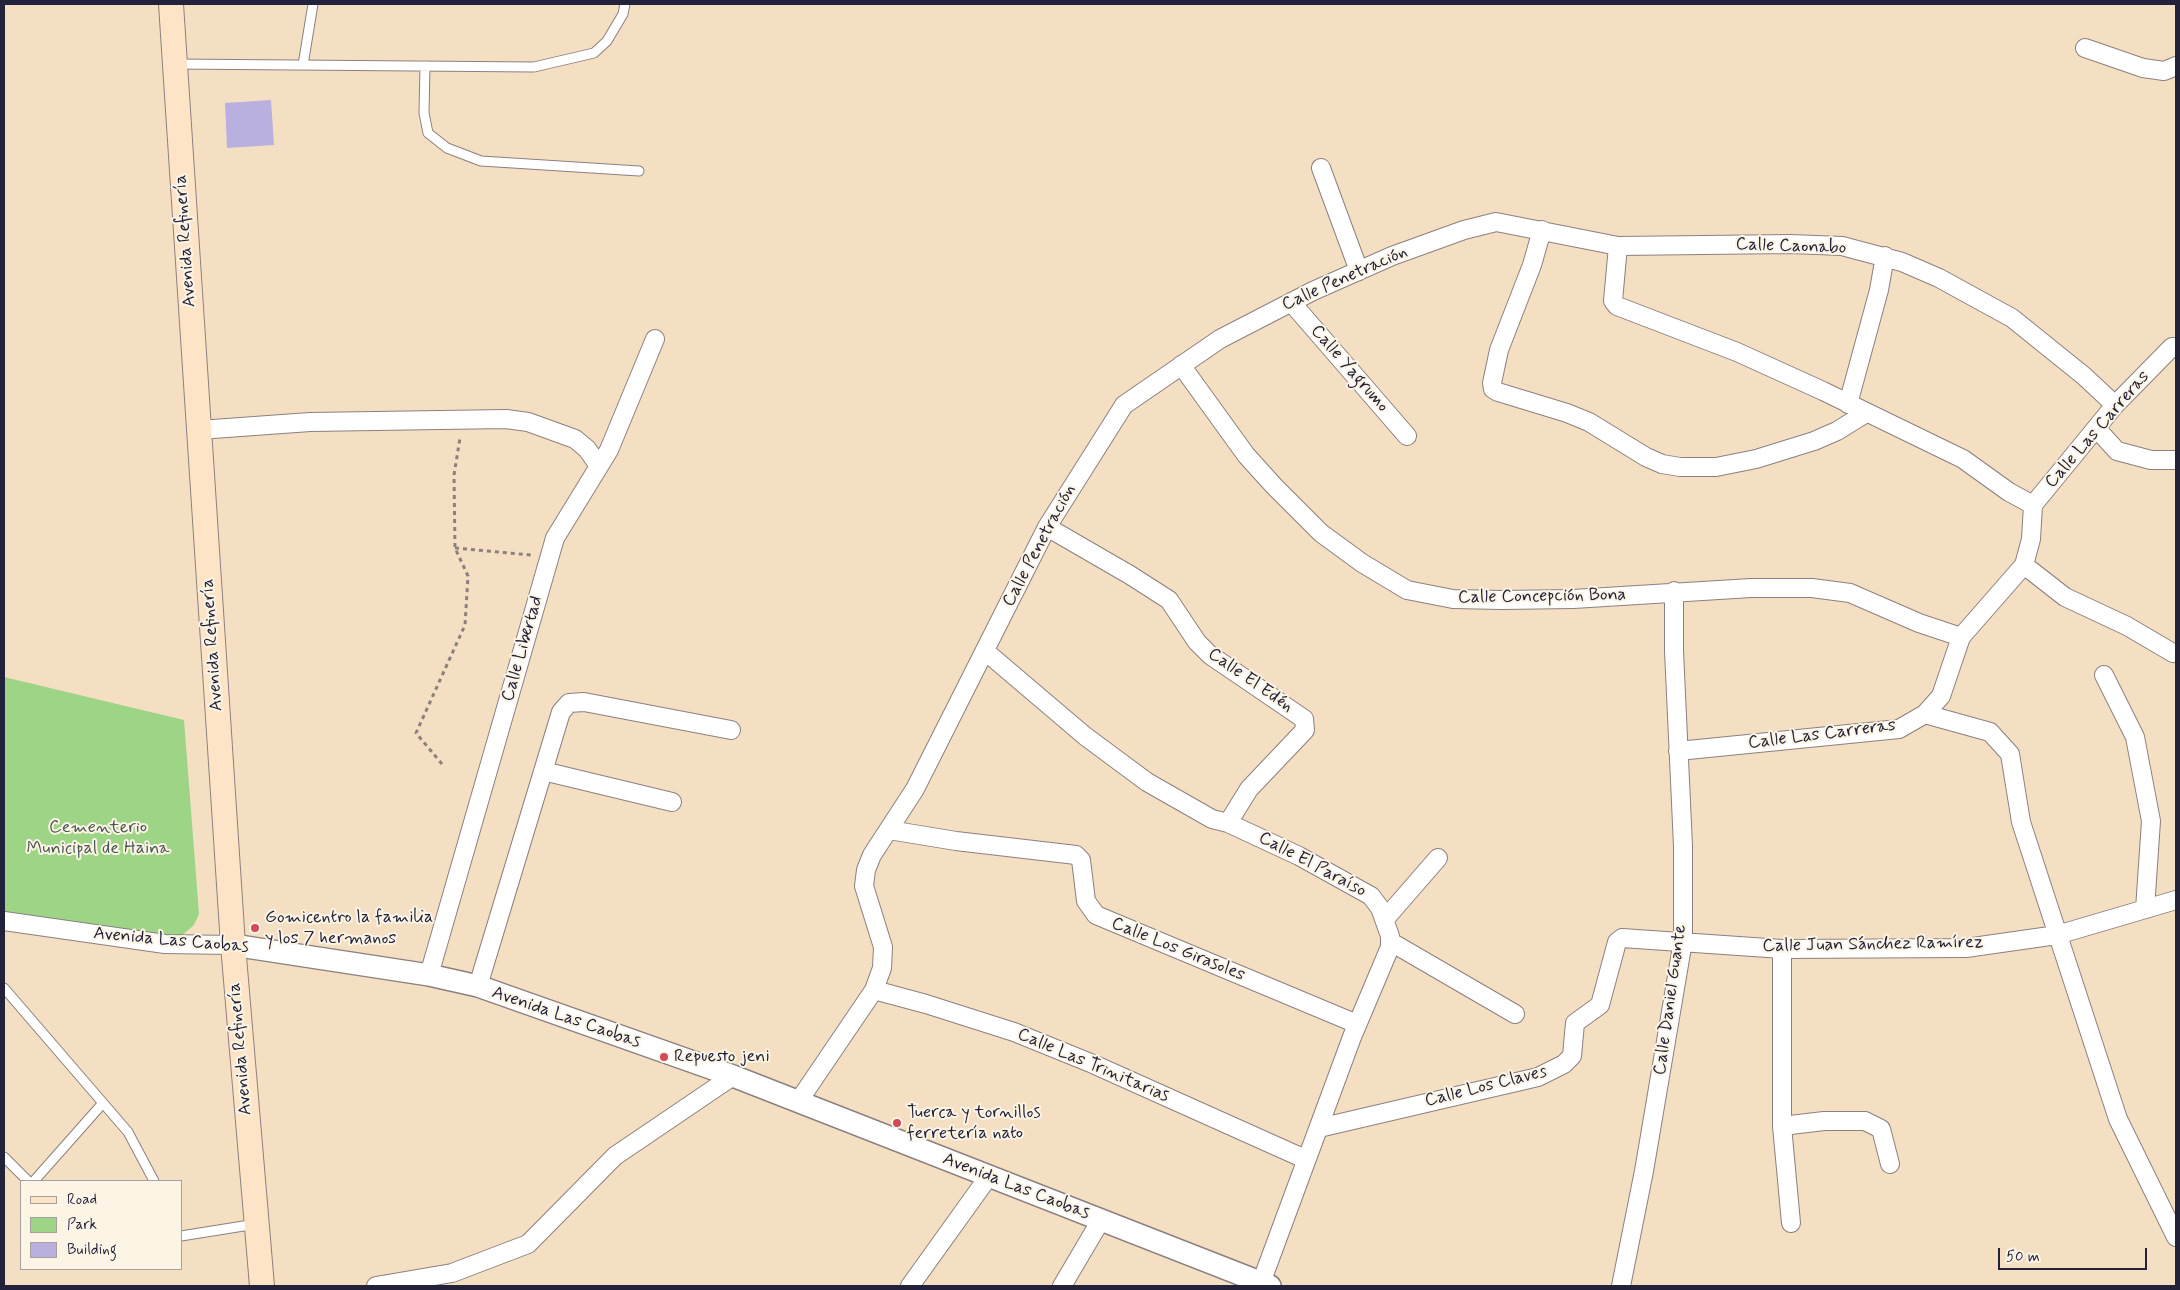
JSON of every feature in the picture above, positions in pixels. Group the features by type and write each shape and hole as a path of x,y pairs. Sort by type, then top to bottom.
{"main road":[{"name":"Avenida Refinería","path":"171,4 232,945 262,1286"}],"street":[{"path":"2085,48 2142,68 2164,71 2176,66"},
{"path":"1321,168 1359,271"},
{"name":"Calle Penetración","path":"798,1102 874,990 884,957 879,928 864,886 864,878 872,855 915,789 1047,528 1120,410 1130,400 1220,339 1291,302 1392,256 1496,222 1542,230"},
{"path":"1542,230 1532,265 1499,350 1492,383 1493,389 1498,392 1567,413 1589,422 1646,457 1662,464 1680,467 1716,467 1756,459 1814,441 1838,431 1866,413"},
{"name":"Calle Caonabo","path":"1542,230 1618,246 1790,244 1842,246 1885,256 1939,278 2012,318 2084,376 2115,405"},
{"path":"1618,246 1613,301 1617,306 1737,352 1963,459 2009,492 2032,505"},
{"path":"1848,404 1879,290 1885,256"},
{"name":"Calle Yagrumo","path":"1291,302 1407,436"},
{"name":"Calle Libertad","path":"430,975 555,538 610,450 655,339"},
{"name":"Calle Las Carreras","path":"1678,751 1899,729 1925,714 1941,696 1961,638 2024,566 2031,539 2032,505 2115,405 2172,347 2176,346"},
{"name":"Calle Concepción Bona","path":"1181,365 1246,455 1287,500 1322,533 1362,563 1407,590 1453,600 1502,600 1573,599 1674,591 1812,588 1850,593 1919,623 1961,638"},
{"path":"199,430 310,422 506,419 528,422 575,439 587,449 599,466"},
{"path":"2096,428 2117,451 2151,460 2176,460"},
{"name":"Calle El Edén","path":"1047,528 1115,566 1169,600 1197,642 1210,655 1304,719 1305,730 1249,789 1228,823"},
{"path":"2024,566 2065,597 2127,626 2173,653"},
{"name":"Calle Daniel Guante","path":"1622,1286 1644,1171 1683,941 1683,846 1674,651 1674,591"},
{"name":"Calle El Paraíso","path":"985,651 1085,736 1147,782 1212,819 1228,823 1299,856 1371,896 1377,901 1390,942"},
{"path":"2104,675 2135,737 2151,821 2145,908"},
{"path":"478,986 561,712 570,704 584,702 731,730"},
{"path":"1925,714 1990,732 2010,754 2021,822 2058,935 2068,959 2118,1118 2176,1237"},
{"path":"543,770 672,802"},
{"name":"Calle Los Girasoles","path":"889,830 956,841 1076,855 1081,860 1086,901 1096,916 1357,1024"},
{"path":"1384,919 1438,858"},
{"name":"Calle Juan Sánchez Ramírez","path":"1683,941 1782,949 1966,948 2058,935 2176,900"},
{"name":"Avenida Las Caobas","path":"4,921 165,944 232,945 430,975 478,986 733,1076 1101,1220 1256,1283"},
{"name":"Calle Los Claves","path":"1319,1128 1538,1077 1552,1071 1564,1064 1572,1056 1575,1024 1600,1005 1617,942 1628,936 1683,941"},
{"path":"1256,1283 1305,1158 1319,1128 1357,1024 1390,942 1515,1014"},
{"path":"1782,949 1782,1126 1791,1223"},
{"name":"Calle Las Trinitarias","path":"874,990 926,1004 1014,1032 1305,1158"},
{"path":"376,1286 452,1273 528,1244 614,1156 733,1076"},
{"path":"1782,1126 1824,1120 1866,1120 1881,1129 1890,1164"},
{"path":"910,1286 989,1176"},
{"path":"1062,1286 1101,1220"}],"lane":[{"path":"303,65 313,4"},
{"path":"174,64 534,67 594,53 607,41 623,14 625,4"},
{"path":"425,66 424,113 428,133 446,148 480,161 639,171"},
{"path":"4,988 128,1132 153,1180"},
{"path":"35,1180 103,1103"},
{"path":"4,1156 27,1180"},
{"path":"182,1236 256,1224"}],"path":[{"path":"442,764 416,733 465,625 468,576 455,548 454,475 460,438 455,421"},
{"path":"455,548 549,556"}],"green space":[{"name":"Cementerio Municipal de Haina","path":"4,677 184,720 199,914 194,925 180,937 4,921"}],"building":[{"path":"271,100 274,145 227,148 225,103"}],"place":[{"name":"Gomicentro la familia y los 7 hermanos","path":"255,928"},
{"name":"Repuesto jeni","path":"664,1057"},
{"name":"Tuerca y tornillos ferretería nato","path":"897,1123"}]}
